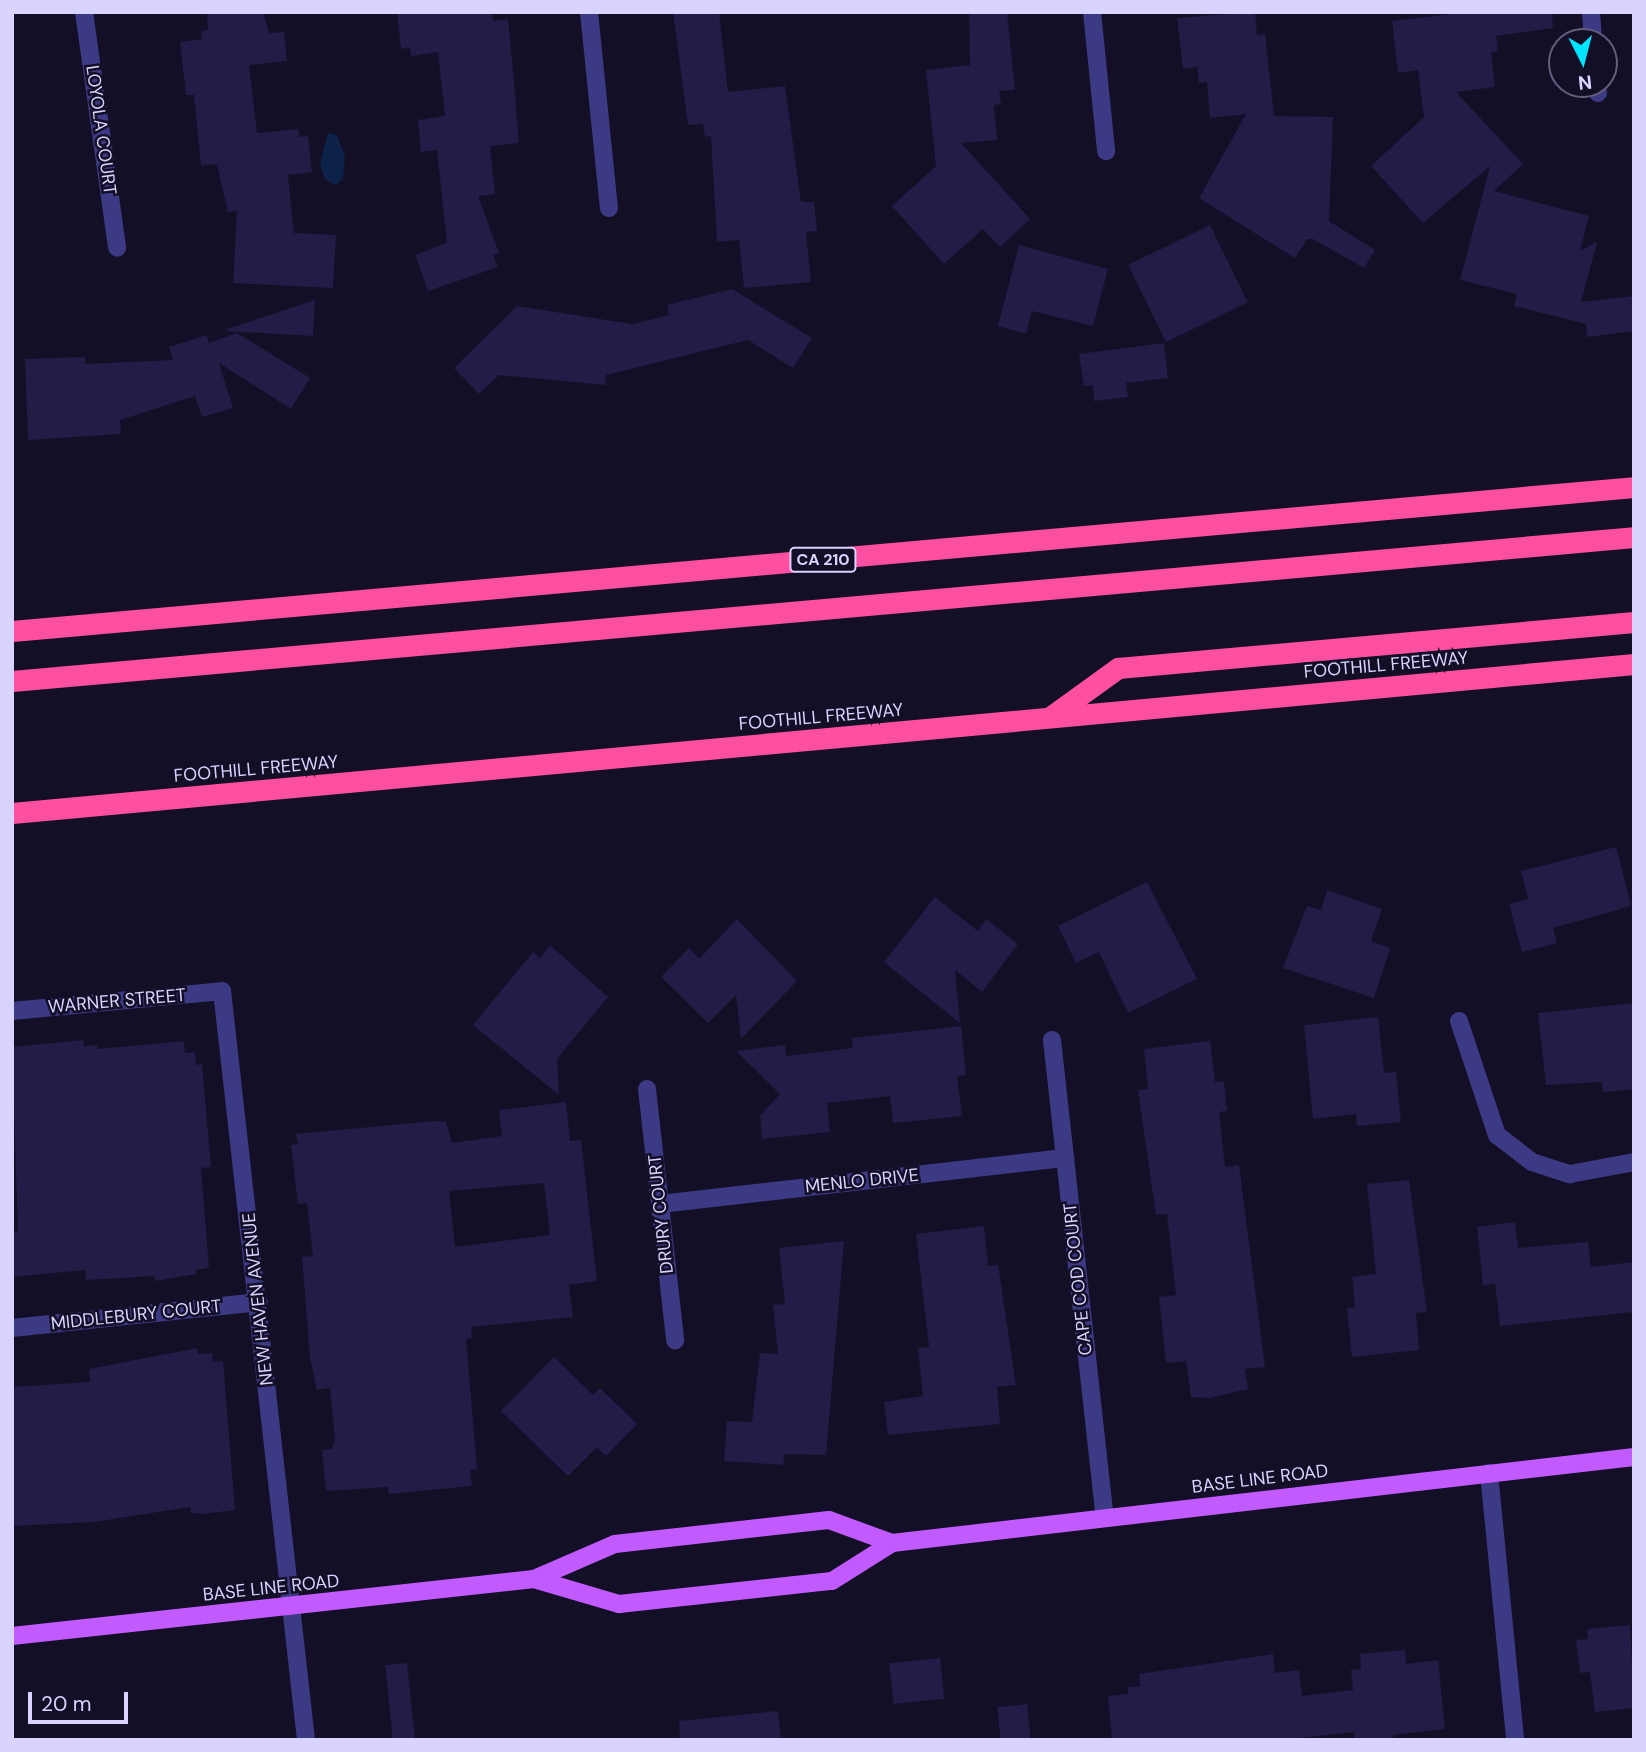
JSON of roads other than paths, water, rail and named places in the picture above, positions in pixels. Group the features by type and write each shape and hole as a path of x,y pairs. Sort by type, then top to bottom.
{"highway":[{"name":"CA 210","path":"12,631 1634,487"},
{"path":"12,681 1634,537"},
{"path":"1048,719 1118,668 1634,622"},
{"name":"FOOTHILL FREEWAY","path":"12,813 1634,664"}],"main road":[{"name":"BASE LINE ROAD","path":"534,1579 620,1604 832,1581 892,1543 1634,1457"},
{"name":"BASE LINE ROAD","path":"12,1636 534,1579 615,1544 829,1520 892,1543"}],"street":[{"name":"LOYOLA COURT","path":"84,12 117,247"},
{"path":"589,12 609,208"},
{"path":"1092,12 1106,151"},
{"name":"WARNER STREET","path":"12,1011 222,991"},
{"name":"NEW HAVEN AVENUE","path":"222,991 259,1302 289,1607 306,1740"},
{"path":"1459,1021 1497,1135 1532,1162 1570,1174 1634,1162"},
{"name":"CAPE COD COURT","path":"1052,1040 1105,1518"},
{"name":"DRURY COURT","path":"647,1088 675,1340"},
{"name":"MENLO DRIVE","path":"660,1204 1065,1158"},
{"name":"MIDDLEBURY COURT","path":"12,1328 259,1302"},
{"path":"1489,1473 1515,1740"}],"water":[{"path":"328,133 337,135 345,157 343,179 335,185 325,179 320,164"}]}
